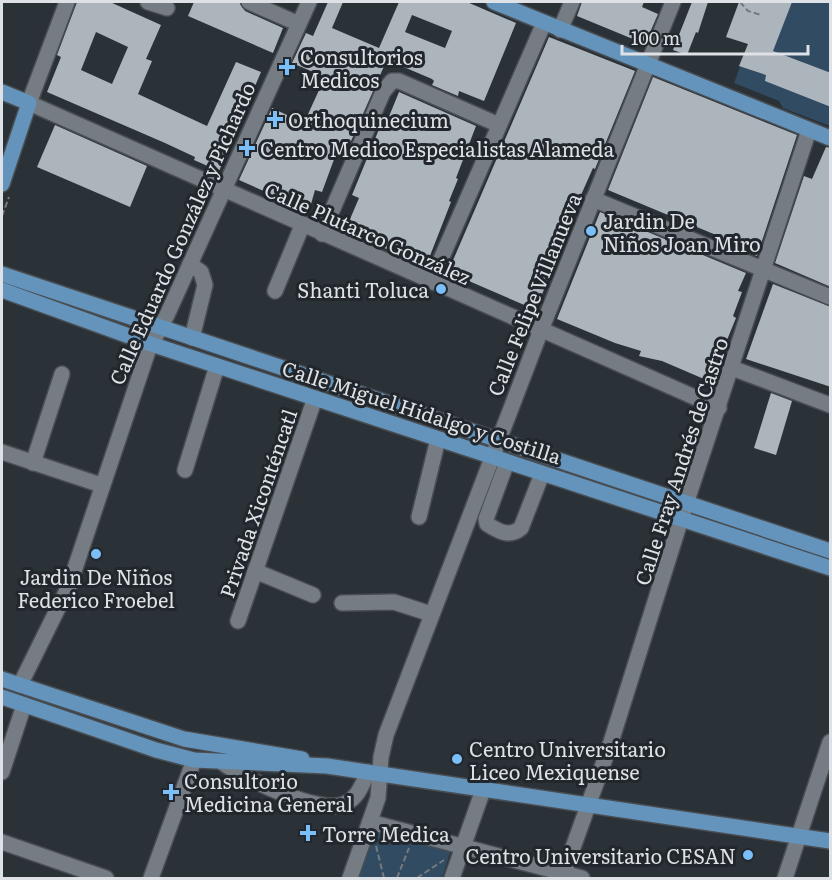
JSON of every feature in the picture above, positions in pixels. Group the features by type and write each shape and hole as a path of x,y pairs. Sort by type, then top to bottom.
{"main road":[{"path":"494,2 647,66 831,138"},
{"name":"Calle Plutarco González","path":"2,92 29,103"},
{"path":"2,184 29,103"},
{"name":"Calle Miguel Hidalgo y Costilla","path":"2,274 831,551"},
{"name":"Calle Miguel Hidalgo y Costilla","path":"2,290 217,366 831,568"},
{"path":"2,679 184,739 278,754 327,766"},
{"path":"2,697 194,760 327,766 831,841"}],"street":[{"path":"29,103 67,2"},
{"path":"148,2 167,8"},
{"path":"249,2 299,24"},
{"name":"Calle Eduardo González y Pichardo","path":"20,685 69,586 101,484 152,344 309,2"},
{"path":"561,30 572,2"},
{"name":"Calle Felipe Villanueva","path":"350,879 378,798 374,772 386,735 431,614 500,459 499,439 673,2"},
{"path":"430,282 544,23"},
{"path":"322,234 388,83 399,81 499,125"},
{"name":"Calle Plutarco González","path":"29,103 302,226 719,408"},
{"name":"Calle Fray Andrés de Castro","path":"563,876 589,805 810,130"},
{"path":"593,199 831,297"},
{"path":"275,291 302,226"},
{"path":"189,264 201,272 204,285 192,338"},
{"path":"185,470 217,366"},
{"path":"732,368 831,405"},
{"path":"33,463 62,374"},
{"name":"Privada Xiconténcatl","path":"238,621 315,398"},
{"path":"419,517 438,439"},
{"path":"2,452 101,484"},
{"path":"500,459 486,519 487,524 502,533 518,531 521,528 542,474"},
{"path":"255,570 313,595"},
{"path":"342,603 394,602 431,614"},
{"path":"2,772 24,705"},
{"path":"785,879 831,742"},
{"path":"151,879 194,760"},
{"path":"223,763 247,778 306,801 330,807 344,804 358,794 374,772"},
{"path":"452,879 483,790"},
{"path":"370,822 463,846 563,876 582,879"},
{"path":"2,842 106,879"}],"path":[{"path":"741,2 748,10 761,15"},
{"path":"397,879 414,834"},
{"path":"375,845 384,879"},
{"path":"417,879 445,859"}],"shaded area":[{"path":"741,2 830,2 830,126 783,108 779,101 734,83 761,9"},
{"path":"372,826 452,847 442,878 356,878"}],"building":[{"path":"77,2 110,2 161,25 146,59 152,61 138,94 207,126 236,62 261,72 219,171 165,143 47,92 61,57 57,55","holes":["96,32 128,47 112,84 81,70"]},
{"path":"194,2 239,2 245,11 283,28 273,53 188,16"},
{"path":"328,2 343,2 332,28 379,48 399,2 467,2 516,23 484,101 459,91 458,96 432,85 434,81 432,79 392,62 390,67 385,64 344,157 336,154 322,192 315,190 309,211 239,180 272,108 304,123 325,77 292,63 306,33 313,36","holes":["412,15 452,31 445,48 405,32"]},
{"path":"582,2 644,2 642,7 658,14 645,44 577,16"},
{"path":"692,2 708,2 698,33 696,32 687,55 673,50"},
{"path":"739,2 792,2 773,51 831,73 831,107 765,81 766,75 739,66 748,44 726,37"},
{"path":"549,37 635,71 595,169 593,168 577,204 536,310 448,272"},
{"path":"653,77 797,135 757,256 715,239 716,235 608,190"},
{"path":"399,92 476,126 456,178 458,179 449,201 451,202 426,266 345,231 359,198 352,195 384,117 388,119"},
{"path":"55,125 147,166 130,207 37,167"},
{"path":"826,147 831,148 831,287 775,263 804,176 812,179"},
{"path":"600,212 746,273 738,291 742,292 733,316 736,318 727,340 729,340 711,382 662,361 639,356 641,351 557,319"},
{"path":"773,284 831,307 831,387 746,359"},
{"path":"771,393 792,401 776,455 754,448"}],"place":[{"name":"Consultorios Medicos","path":"287,67"},
{"name":"Orthoquinecium","path":"275,119"},
{"name":"Centro Medico Especialistas Alameda","path":"247,148"},
{"name":"Jardin De Niños Joan Miro","path":"591,231"},
{"name":"Shanti Toluca","path":"441,289"},
{"name":"Jardin De Niños Federico Froebel","path":"96,554"},
{"name":"Centro Universitario Liceo Mexiquense","path":"457,759"},
{"name":"Consultorio Medicina General","path":"171,792"},
{"name":"Torre Medica","path":"308,833"},
{"name":"Centro Universitario CESAN","path":"748,855"}]}
